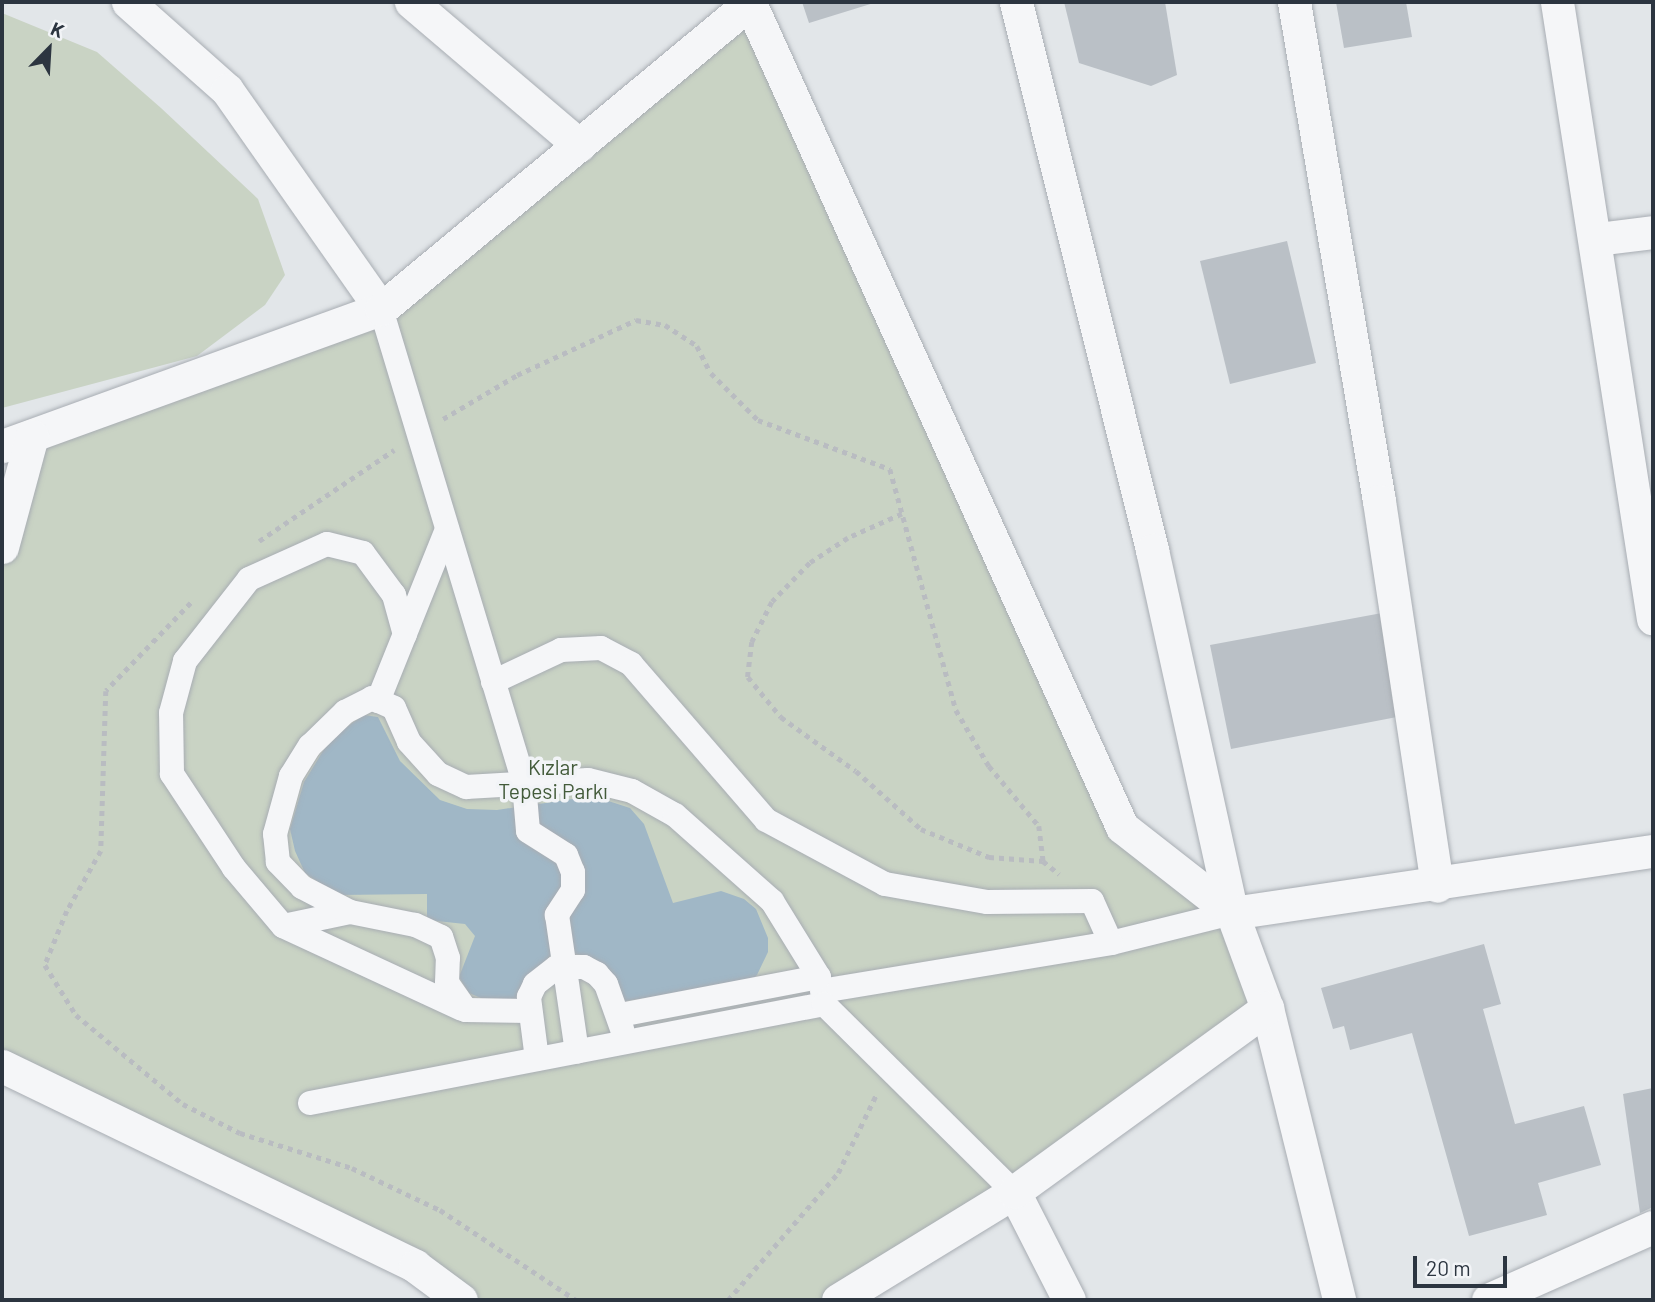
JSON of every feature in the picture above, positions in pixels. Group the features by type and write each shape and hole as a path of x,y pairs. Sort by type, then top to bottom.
{"street":[{"path":"128,2 227,90 382,309 524,784 528,831 566,855 573,872 573,890 557,915 577,1052"},
{"path":"411,2 579,145"},
{"path":"2,547 17,441 382,309 751,2 1122,827 1232,913"},
{"path":"1016,2 1148,532 1232,913 1267,1008 1339,1300"},
{"path":"1294,2 1379,501 1437,886"},
{"path":"1557,2 1597,239 1653,619"},
{"path":"1597,239 1653,232"},
{"path":"378,701 447,529"},
{"path":"405,635 394,595 363,553 327,544 249,579 185,661 171,713 172,774 234,868 283,926 466,1010 528,1011"},
{"path":"493,682 561,650 601,648 631,664 766,820 885,884 987,902 1092,901 1111,943"},
{"path":"466,1010 447,983 448,958 442,937 415,925 351,912 302,887 278,862 275,834 291,776 310,746 345,712 372,698 394,708 409,742 438,774 466,787 588,780 632,791 676,815 772,901 822,991 890,1066 1014,1192 1069,1300"},
{"path":"619,1015 822,991 1111,943 1232,913 1437,886 1653,851"},
{"path":"283,926 351,912"},
{"path":"537,1059 528,1011 535,984 544,974 564,966 584,967 597,974 606,984 619,1015 624,1042"},
{"path":"310,1103 624,1042 822,991"},
{"path":"838,1300 1014,1192 1267,1008"},
{"path":"2,1066 415,1266 461,1300"},
{"path":"1488,1300 1653,1227"}],"path":[{"path":"902,514 848,538 810,563 772,601 752,642 748,677 781,717 856,771 921,829 989,858 1043,861"},
{"path":"727,1300 838,1173 890,1066"}],"green space":[{"name":"Kızlar Tepesi Parkı","path":"750,3 1121,827 1232,913 1267,1008 838,1300 461,1300 2,1066 2,547 32,436 381,309"},
{"path":"2,13 97,52 161,108 258,199 285,275 265,305 197,356 2,408"}],"water":[{"path":"364,715 378,717 400,761 440,800 467,809 497,810 593,796 630,808 644,824 673,903 721,891 744,899 756,909 768,938 768,952 757,975 748,983 618,1002 591,958 567,951 554,952 530,976 521,1003 493,1003 469,993 459,977 475,936 465,924 427,920 427,894 337,895 305,873 295,851 290,829 304,782 331,738"}],"building":[{"path":"802,2 877,2 809,23"},
{"path":"1064,2 1165,2 1177,75 1151,86 1079,63"},
{"path":"1336,2 1406,2 1412,37 1344,48"},
{"path":"1287,241 1316,363 1230,384 1200,261"},
{"path":"1382,613 1402,716 1231,749 1210,645"},
{"path":"1484,944 1501,1004 1483,1009 1515,1124 1584,1106 1601,1165 1538,1183 1547,1215 1469,1236 1412,1033 1350,1050 1344,1026 1333,1029 1321,988"},
{"path":"1653,1088 1653,1207 1640,1213 1623,1094"}]}
